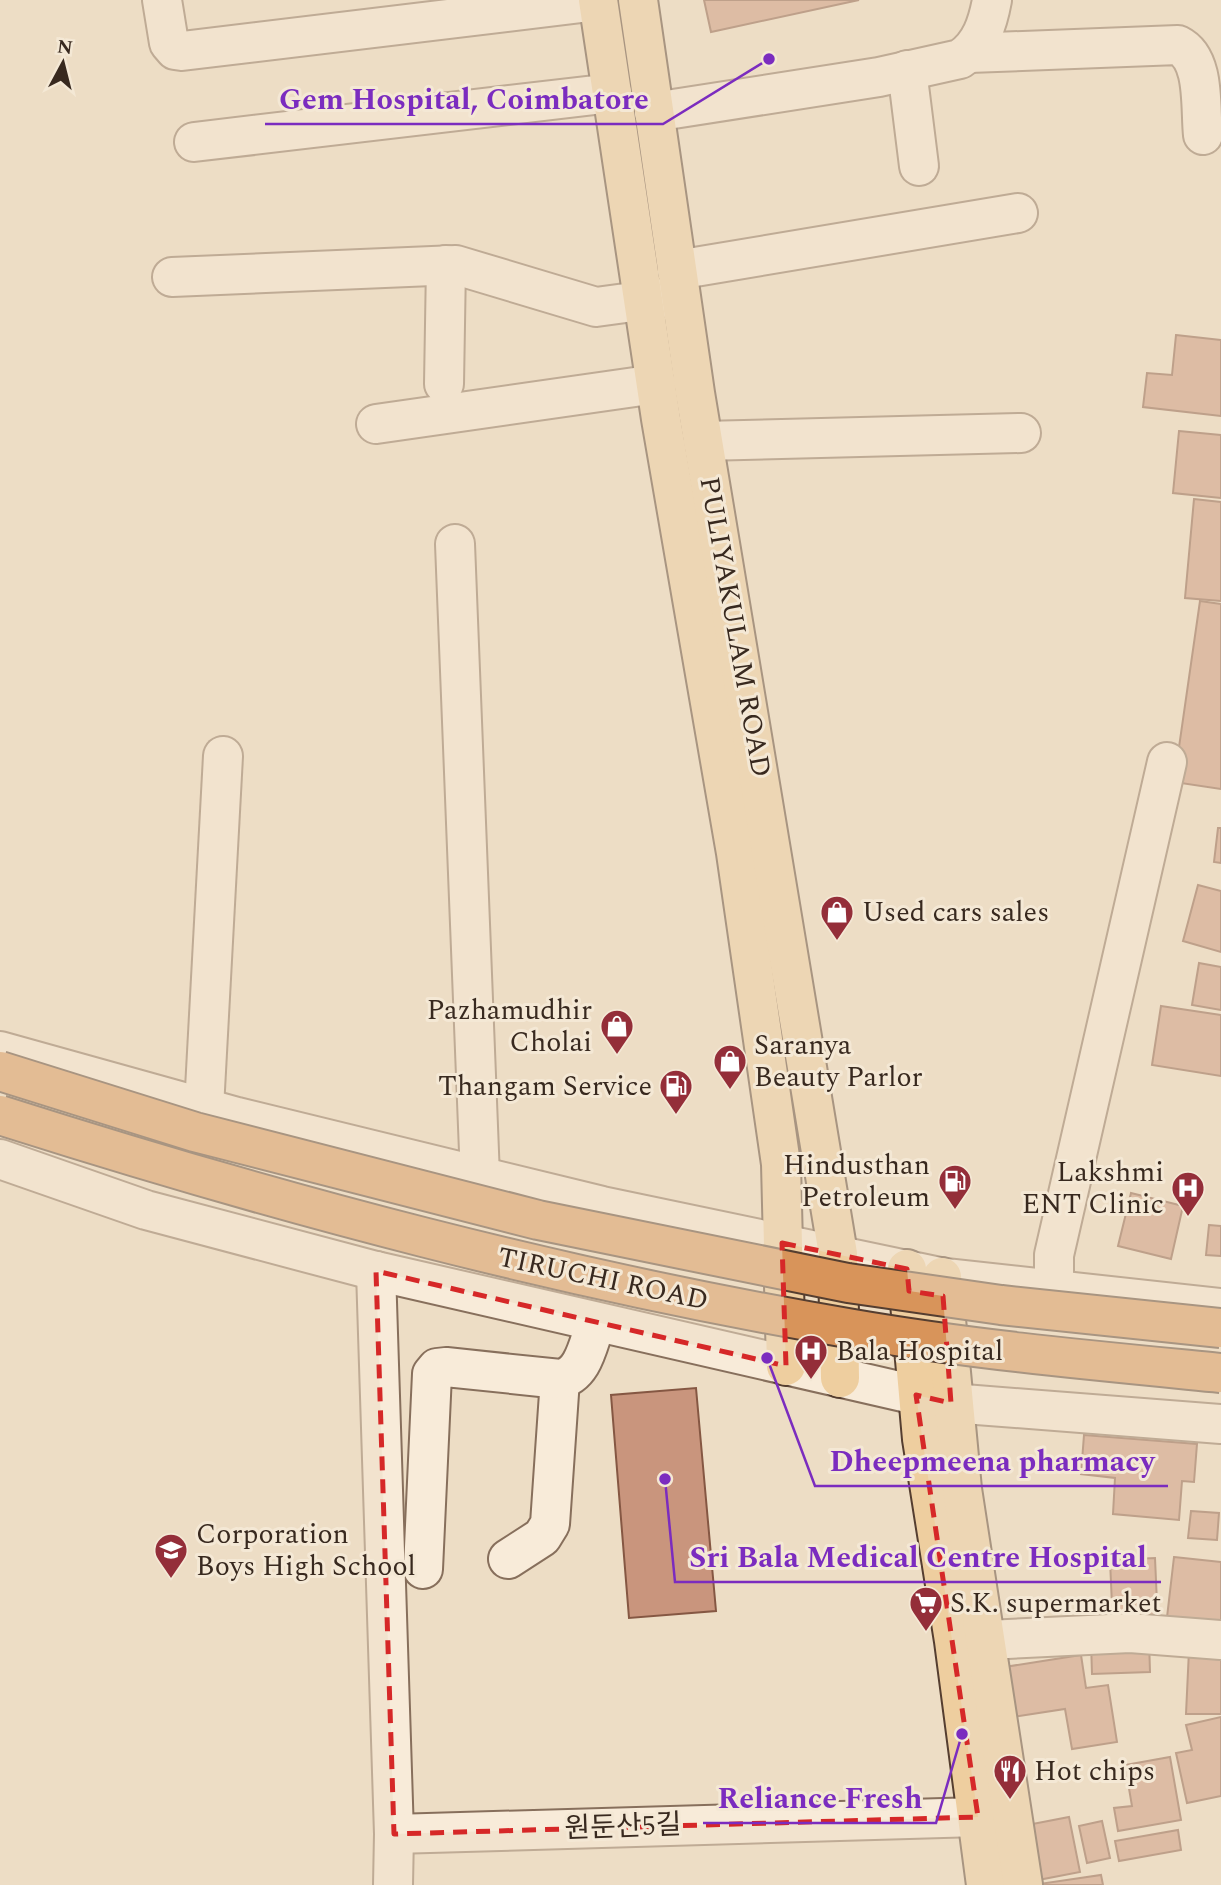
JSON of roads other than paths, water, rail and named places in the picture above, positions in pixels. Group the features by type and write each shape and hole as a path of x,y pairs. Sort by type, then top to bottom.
{"highway":[{"name":"TIRUCHI ROAD","path":"0,1070 195,1132 538,1220 848,1283 1001,1305 1221,1328"},
{"name":"TIRUCHI ROAD","path":"0,1115 186,1174 525,1264 853,1329 997,1350 1221,1373"}],"main road":[{"name":"PULIYAKULAM ROAD","path":"598,0 656,384 736,853 781,1164 786,1366"},
{"name":"PULIYAKULAM ROAD","path":"638,0 703,441 838,1254 840,1378"},
{"path":"924,1273 934,1399 986,1885"},
{"path":"934,1399 961,1489 987,1640 1003,1767 1023,1885"}],"street":[{"path":"162,0 170,48 182,51 556,3 598,0"},
{"path":"654,113 907,71 960,59 969,53 988,23 992,0"},
{"path":"969,53 1178,45 1190,51 1196,64 1203,135"},
{"path":"907,71 919,166"},
{"path":"194,142 612,93"},
{"path":"172,277 446,265 465,267 596,307 643,299 679,282 1018,213"},
{"path":"444,384 446,265"},
{"path":"376,424 656,384"},
{"path":"703,441 1021,433"},
{"path":"455,544 480,1177"},
{"path":"204,1108 223,756"},
{"path":"1054,1292 1054,1255 1167,762"},
{"path":"0,1051 204,1108 602,1206 924,1273 1054,1292 1221,1308"},
{"path":"0,1159 146,1210 376,1271 934,1399 1221,1424"},
{"path":"376,1271 394,1834 393,1885"},
{"path":"423,1569 432,1374 437,1368 446,1367 560,1379 571,1377 577,1371 596,1323"},
{"path":"508,1559 542,1537 550,1524 560,1379"},
{"path":"987,1640 1130,1633 1221,1640"},
{"name":"원둔산5길","path":"394,1834 978,1817"}],"place":[{"name":"Gem Hospital, Coimbatore","path":"769,59"},
{"name":"Used cars sales","path":"837,942"},
{"name":"Pazhamudhir Cholai","path":"617,1056"},
{"name":"Saranya Beauty Parlor","path":"730,1091"},
{"name":"Thangam Service","path":"676,1116"},
{"name":"Hindusthan Petroleum","path":"955,1211"},
{"name":"Lakshmi ENT Clinic","path":"1188,1218"},
{"name":"Dheepmeena pharmacy","path":"767,1358"},
{"name":"Bala Hospital","path":"811,1381"},
{"name":"Sri Bala Medical Centre Hospital","path":"665,1479"},
{"name":"Corporation Boys High School","path":"171,1580"},
{"name":"S.K. supermarket","path":"926,1633"},
{"name":"Reliance Fresh","path":"962,1734"},
{"name":"Hot chips","path":"1010,1801"}]}
